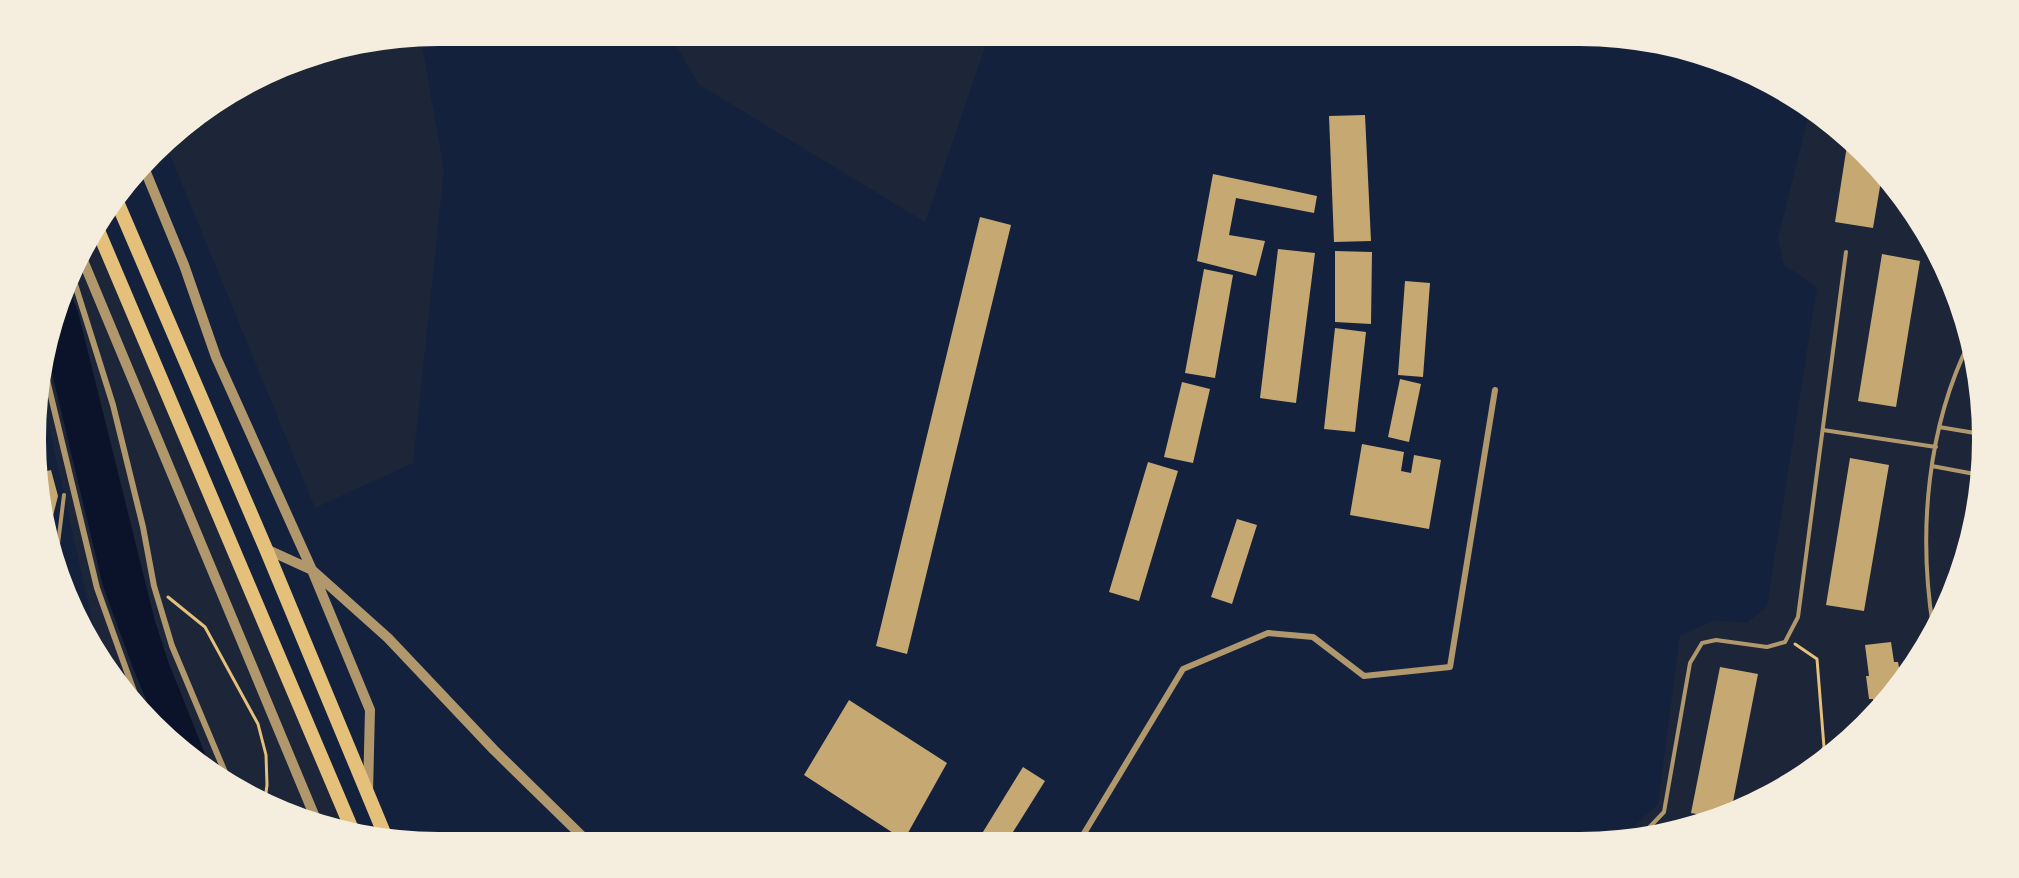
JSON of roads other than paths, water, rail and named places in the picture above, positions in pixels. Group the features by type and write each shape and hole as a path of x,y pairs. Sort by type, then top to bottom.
{"highway":[{"path":"121,210 266,549 381,827"},
{"path":"102,238 348,821"}],"street":[{"path":"147,176 184,265 216,357 312,570 370,710 368,795"},
{"path":"86,267 312,811"},
{"path":"76,288 113,405 143,527 154,586 172,646 222,766"},
{"path":"50,388 97,588 130,681"},
{"path":"1085,832 1183,669 1268,633 1313,637 1364,676 1450,667 1495,390"},
{"path":"266,549 312,570 388,638 494,750 578,832"}],"lane":[{"path":"1652,825 1664,812 1690,663 1702,643 1716,640 1767,647 1785,642 1798,617 1846,252"},
{"path":"1931,615 1927,592 1928,494 1939,427 1963,355"},
{"path":"1939,427 1972,432"},
{"path":"1823,430 1936,447"},
{"path":"1932,466 1971,473"},
{"path":"59,536 64,495"}]}
